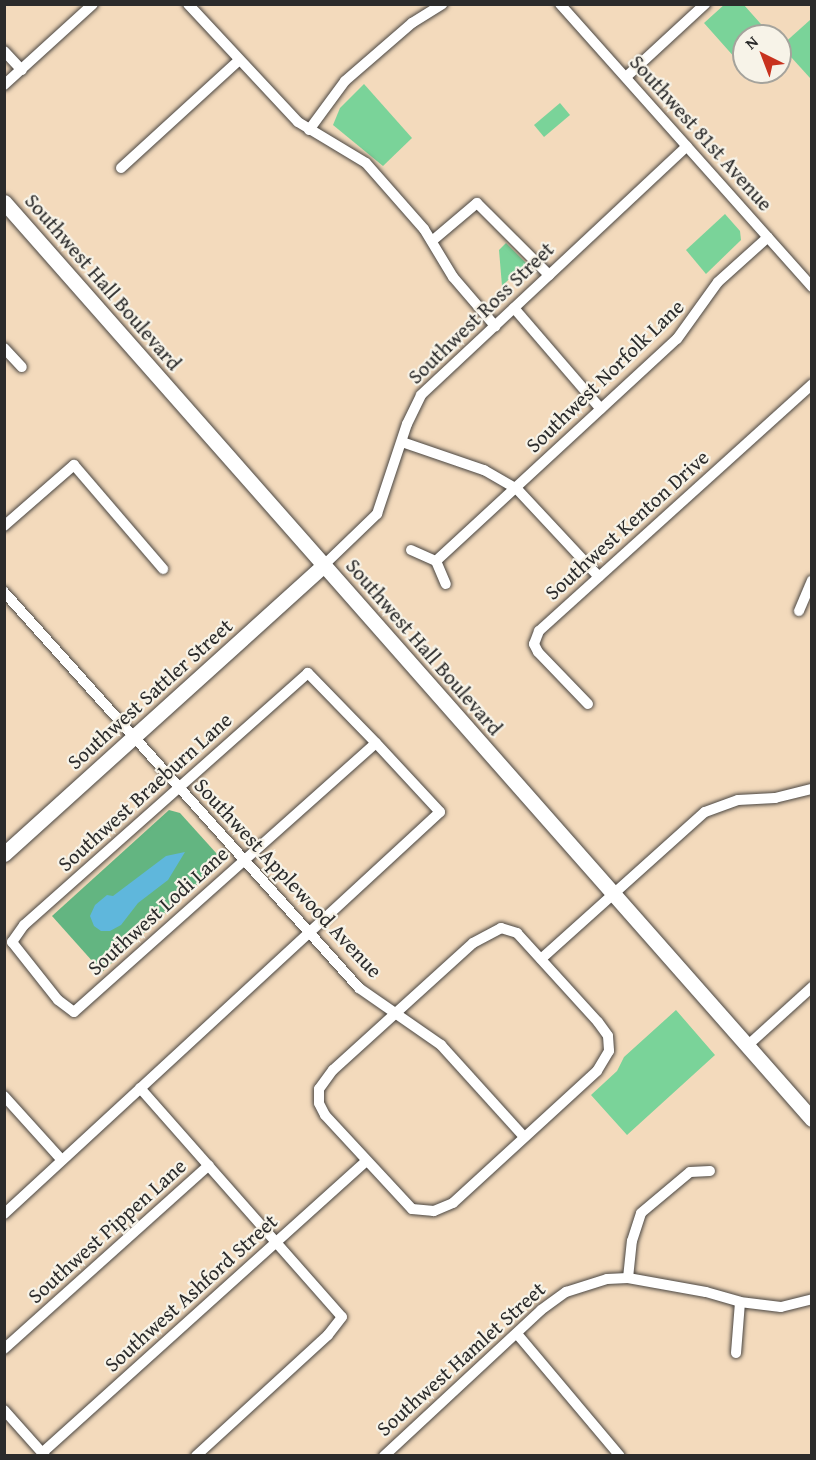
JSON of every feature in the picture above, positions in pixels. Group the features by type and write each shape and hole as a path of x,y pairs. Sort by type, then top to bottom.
{"main road":[{"name":"Southwest Hall Boulevard","path":"4,202 812,1119"},
{"name":"Southwest Sattler Street","path":"4,854 324,565"}],"street":[{"path":"4,85 93,4"},
{"path":"188,4 238,61 309,130 356,154 432,241 453,277 495,326"},
{"path":"309,130 345,81 412,23 442,4"},
{"name":"Southwest 81st Avenue","path":"560,4 812,287"},
{"path":"626,77 705,4"},
{"path":"4,51 22,70"},
{"path":"121,168 238,61"},
{"name":"Southwest Ross Street","path":"324,565 377,513 421,395 687,146"},
{"path":"432,241 477,203 549,275"},
{"name":"Southwest Norfolk Lane","path":"436,561 517,489 677,339 718,282 768,237"},
{"path":"514,308 601,409"},
{"path":"4,348 22,367"},
{"name":"Southwest Kenton Drive","path":"588,704 534,644 538,631 812,384"},
{"path":"402,442 484,470 517,489 599,577"},
{"path":"4,526 74,465 163,569"},
{"path":"411,550 436,561 446,584"},
{"path":"799,611 812,581"},
{"name":"Southwest Applewood Avenue","path":"4,592 132,738 179,787 242,861 359,988 441,1045 524,1137"},
{"name":"Southwest Braeburn Lane","path":"74,1012 58,1000 12,942 24,925 308,673 376,743"},
{"path":"4,1214 440,812 376,743"},
{"name":"Southwest Lodi Lane","path":"74,1012 376,743"},
{"path":"541,958 705,812 738,800 775,798 812,789"},
{"path":"510,929 541,958 605,1030 609,1047 597,1071 453,1203 434,1211 412,1209 321,1109 319,1089 333,1070 396,1014 492,931 510,929"},
{"path":"747,1046 812,987"},
{"path":"141,1088 277,1240 342,1317 328,1335 196,1455"},
{"path":"4,1096 62,1159"},
{"name":"Southwest Ashford Street","path":"44,1454 366,1161"},
{"name":"Southwest Pippen Lane","path":"4,1349 209,1165"},
{"path":"628,1278 632,1241 641,1213 690,1172 710,1170"},
{"name":"Southwest Hamlet Street","path":"384,1455 518,1335 541,1310 566,1292 607,1279 628,1278 706,1292 740,1302 781,1306 812,1299"},
{"path":"736,1353 740,1302"},
{"path":"518,1335 620,1455"},
{"path":"4,1410 44,1454"}],"green space":[{"path":"725,4 744,5 761,24 732,24 732,54 704,23"},
{"path":"810,20 812,22 810,78 792,58 792,36"},
{"path":"364,84 412,138 383,166 333,125 340,108"},
{"path":"560,103 570,115 544,137 534,125"},
{"path":"725,214 740,231 741,240 706,274 686,250"},
{"path":"506,243 526,263 502,286 499,250"},
{"path":"169,810 180,813 217,854 220,863 102,972 52,916"},
{"path":"676,1010 715,1055 627,1135 591,1095 617,1071 624,1057"}],"water":[{"path":"185,852 168,880 138,903 121,925 110,931 101,931 94,926 90,916 95,905 107,895 113,896 166,856"}]}
